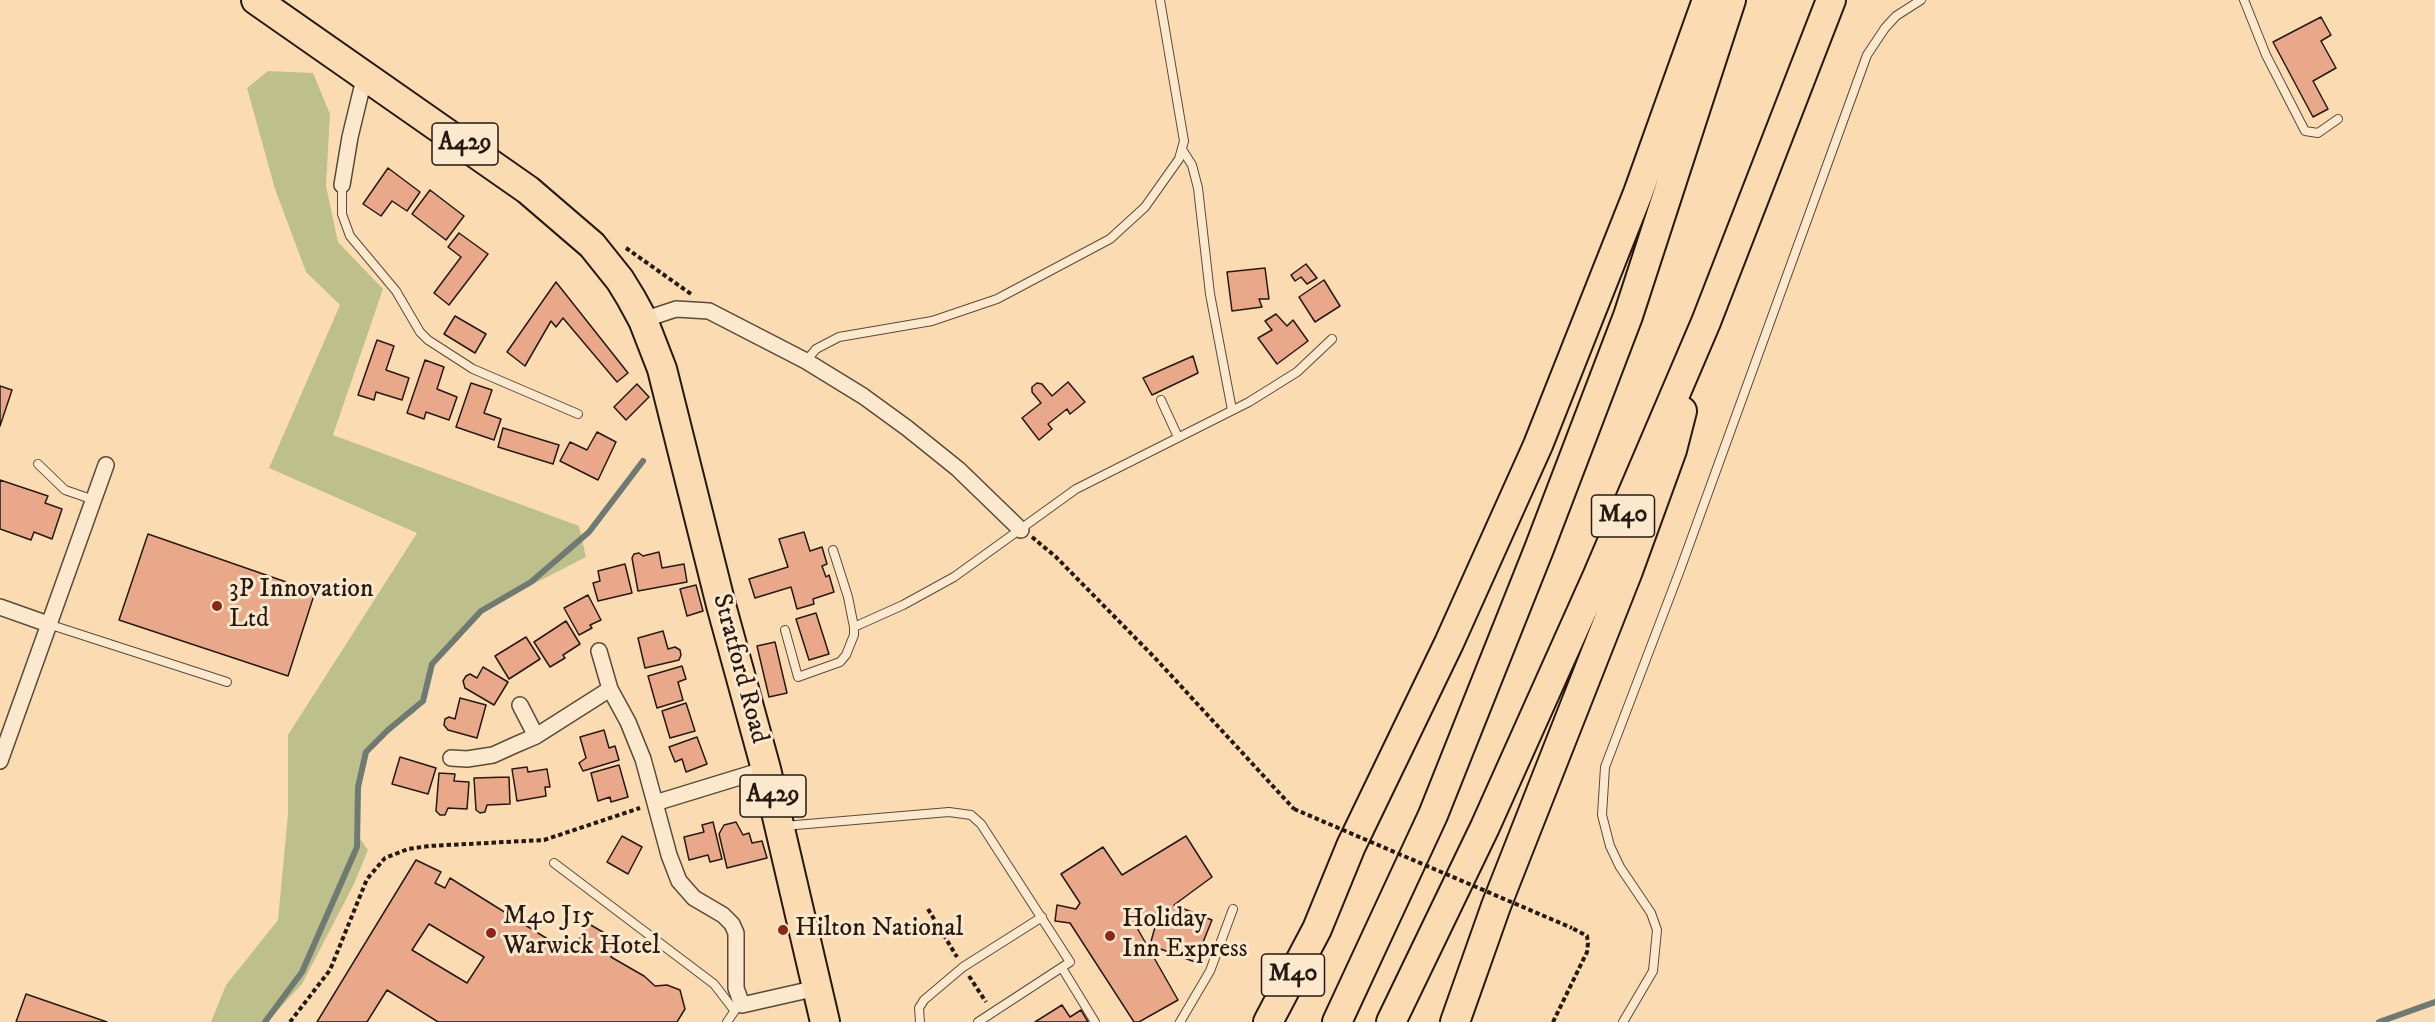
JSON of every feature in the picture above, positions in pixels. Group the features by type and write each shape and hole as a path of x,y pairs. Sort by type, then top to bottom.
{"highway":[{"name":"Stratford Road","path":"256,0 470,147 556,212 606,262 620,280 643,320 662,369 721,605 766,769 825,1022"},
{"name":"M40","path":"1268,1022 1317,928 1351,846 1449,643 1538,445 1634,204 1707,0"},
{"name":"M40","path":"1337,1022 1433,814 1539,549 1628,316 1731,0"},
{"name":"M40","path":"1391,1022 1490,816 1597,577 1706,322 1831,0"},
{"name":"M40","path":"1455,1022 1496,906 1628,571 1672,450 1706,322"}],"street":[{"path":"342,185 347,148 365,75"},
{"path":"643,320 676,309 709,311 806,361 863,396 907,428 958,469 1021,530"},
{"path":"0,761 106,465"},
{"path":"0,607 48,624"},
{"path":"599,651 610,689 644,759 669,855 679,881 694,898 723,915 732,924 736,933 738,1007 817,988"},
{"path":"451,758 467,759 493,755 536,736 610,689"},
{"path":"520,705 536,736"},
{"path":"655,802 766,769"}],"lane":[{"path":"1160,0 1182,130 1183,151 1192,165 1198,188 1210,294 1232,410"},
{"path":"1623,1022 1653,971 1657,930 1651,913 1620,867 1610,846 1602,815 1605,767 1680,570 1867,55 1896,16 1921,0"},
{"path":"2244,0 2266,55 2305,131 2318,134 2338,119"},
{"path":"806,361 816,349 839,337 903,328 966,311 997,299 1078,258 1110,239 1145,207 1183,151"},
{"path":"342,185 342,214 350,236 396,291 420,332 428,340 473,369 578,414"},
{"path":"854,627 928,592 985,556 1076,489 1232,410 1297,372 1332,339"},
{"path":"1161,400 1178,437"},
{"path":"38,464 65,490 94,500"},
{"path":"785,630 798,677 840,662 849,650 854,627 848,597 833,550"},
{"path":"48,624 227,682"},
{"path":"780,826 949,812 971,815 981,824 1070,962 978,1022"},
{"path":"554,863 714,984 738,1007 727,1022"},
{"path":"1180,1022 1210,971 1233,909"},
{"path":"920,1022 919,1008 924,999 963,967 1042,917"},
{"path":"1062,968 1095,1022"}],"path":[{"path":"1021,530 1056,557 1156,659 1294,809 1587,936 1587,952 1553,1022"},
{"path":"290,1022 330,970 367,879 385,858 408,849 429,846 544,840 617,818 655,802"}],"green space":[{"path":"268,71 313,73 330,114 326,186 338,242 383,289 333,435 579,526 586,557 481,611 432,664 423,701 414,713 388,730 366,752 358,787 356,833 368,850 354,884 302,984 267,1022 211,1022 226,985 278,920 288,814 288,735 417,533 269,468 340,305 306,272 275,189 247,88"}],"building":[{"path":"2321,17 2331,35 2321,41 2336,68 2313,81 2328,109 2313,117 2273,42"},
{"path":"388,168 420,192 407,211 392,201 381,216 363,204"},
{"path":"430,190 464,216 446,240 412,214"},
{"path":"459,233 488,254 449,305 434,293 461,257 448,247"},
{"path":"1306,264 1317,278 1307,284 1301,277 1295,281 1291,275"},
{"path":"1265,268 1269,299 1259,299 1262,307 1232,311 1227,272"},
{"path":"1324,280 1340,306 1315,322 1299,297"},
{"path":"556,282 628,373 617,382 563,318 556,327 551,321 525,366 507,352"},
{"path":"1276,314 1287,326 1293,320 1308,341 1277,364 1258,338 1272,330 1265,321"},
{"path":"455,316 486,334 475,353 444,334"},
{"path":"377,340 394,346 386,370 409,378 402,400 376,392 374,400 358,395"},
{"path":"1193,356 1198,373 1152,395 1143,378"},
{"path":"425,360 444,367 437,389 457,397 449,420 426,412 424,419 407,413"},
{"path":"1068,382 1085,402 1070,414 1067,409 1048,424 1052,429 1039,440 1022,418 1041,403 1032,392 1032,387 1037,383 1042,384 1052,396"},
{"path":"471,383 492,390 484,413 501,419 494,440 456,427"},
{"path":"637,384 649,397 626,420 614,407"},
{"path":"0,386 12,390 0,426"},
{"path":"503,428 559,445 553,464 498,447"},
{"path":"597,432 616,442 598,480 560,461 570,442 587,450"},
{"path":"0,480 48,496 45,503 62,509 52,539 34,532 31,540 0,529"},
{"path":"804,532 810,551 822,547 827,564 822,566 826,577 829,575 834,592 813,599 814,604 797,609 791,587 755,598 749,579 788,567 779,539"},
{"name":"3P Innovation Ltd","path":"148,534 315,592 288,676 119,620"},
{"path":"659,552 662,568 684,564 687,582 638,591 632,558 634,554 639,553 643,556"},
{"path":"625,564 632,593 598,601 593,583 600,581 598,571"},
{"path":"696,585 703,611 687,616 680,589"},
{"path":"588,595 601,620 590,625 592,628 579,635 564,608"},
{"path":"816,613 829,654 809,660 796,619"},
{"path":"566,621 580,644 563,655 565,658 550,667 534,642"},
{"path":"663,631 668,649 675,647 680,650 679,660 645,668 638,638"},
{"path":"526,637 540,659 509,679 495,656"},
{"path":"775,642 787,693 769,697 757,646"},
{"path":"682,666 686,679 678,682 683,700 657,708 648,676"},
{"path":"483,667 508,682 494,705 465,688 463,681 466,676 470,674 477,678"},
{"path":"460,698 486,705 477,738 448,730 444,725 445,719 449,717 455,719"},
{"path":"686,703 695,731 670,738 662,711"},
{"path":"604,730 609,748 615,746 619,760 583,771 579,763 586,758 580,737"},
{"path":"697,737 707,764 686,772 682,759 675,762 669,747"},
{"path":"400,757 436,768 428,794 392,784"},
{"path":"619,765 628,797 611,802 610,797 598,801 591,773"},
{"path":"527,767 528,772 547,769 550,787 545,787 546,796 517,801 512,769"},
{"path":"439,773 455,774 454,781 469,782 467,809 448,808 445,815 440,815 436,811"},
{"path":"509,777 510,804 487,805 485,812 480,813 476,810 474,778"},
{"path":"713,822 722,859 710,862 708,855 689,860 684,837 704,832 702,825"},
{"path":"736,822 743,835 749,833 752,843 762,841 767,858 727,868 719,834 724,825"},
{"path":"622,836 642,847 628,874 607,862"},
{"name":"Holiday Inn Express","path":"1186,836 1212,877 1174,905 1212,920 1195,962 1150,945 1157,920 1155,913 1136,926 1178,1000 1139,1022 1134,1022 1070,923 1055,921 1057,905 1076,909 1080,903 1061,874 1103,847 1122,875"},
{"name":"M40 J15 Warwick Hotel","path":"416,860 441,872 435,883 445,888 450,878 570,953 589,924 620,942 611,957 644,976 655,986 667,985 680,990 685,1009 677,1022 438,1022 387,990 367,1022 317,1022","holes":["429,924 484,957 467,983 412,950"]},
{"path":"26,994 107,1022 16,1022"},
{"path":"1062,1005 1070,1017 1081,1010 1088,1022 1035,1022"}],"waterway":[{"path":"265,1022 302,972 357,847 358,787 366,752 423,701 432,664 481,611 531,582 589,532 643,461"},
{"path":"2379,1022 2435,1002"}],"place":[{"name":"3P Innovation Ltd","path":"217,606"},
{"name":"Hilton National","path":"783,930"},
{"name":"M40 J15 Warwick Hotel","path":"491,933"},
{"name":"Holiday Inn Express","path":"1110,936"}]}
